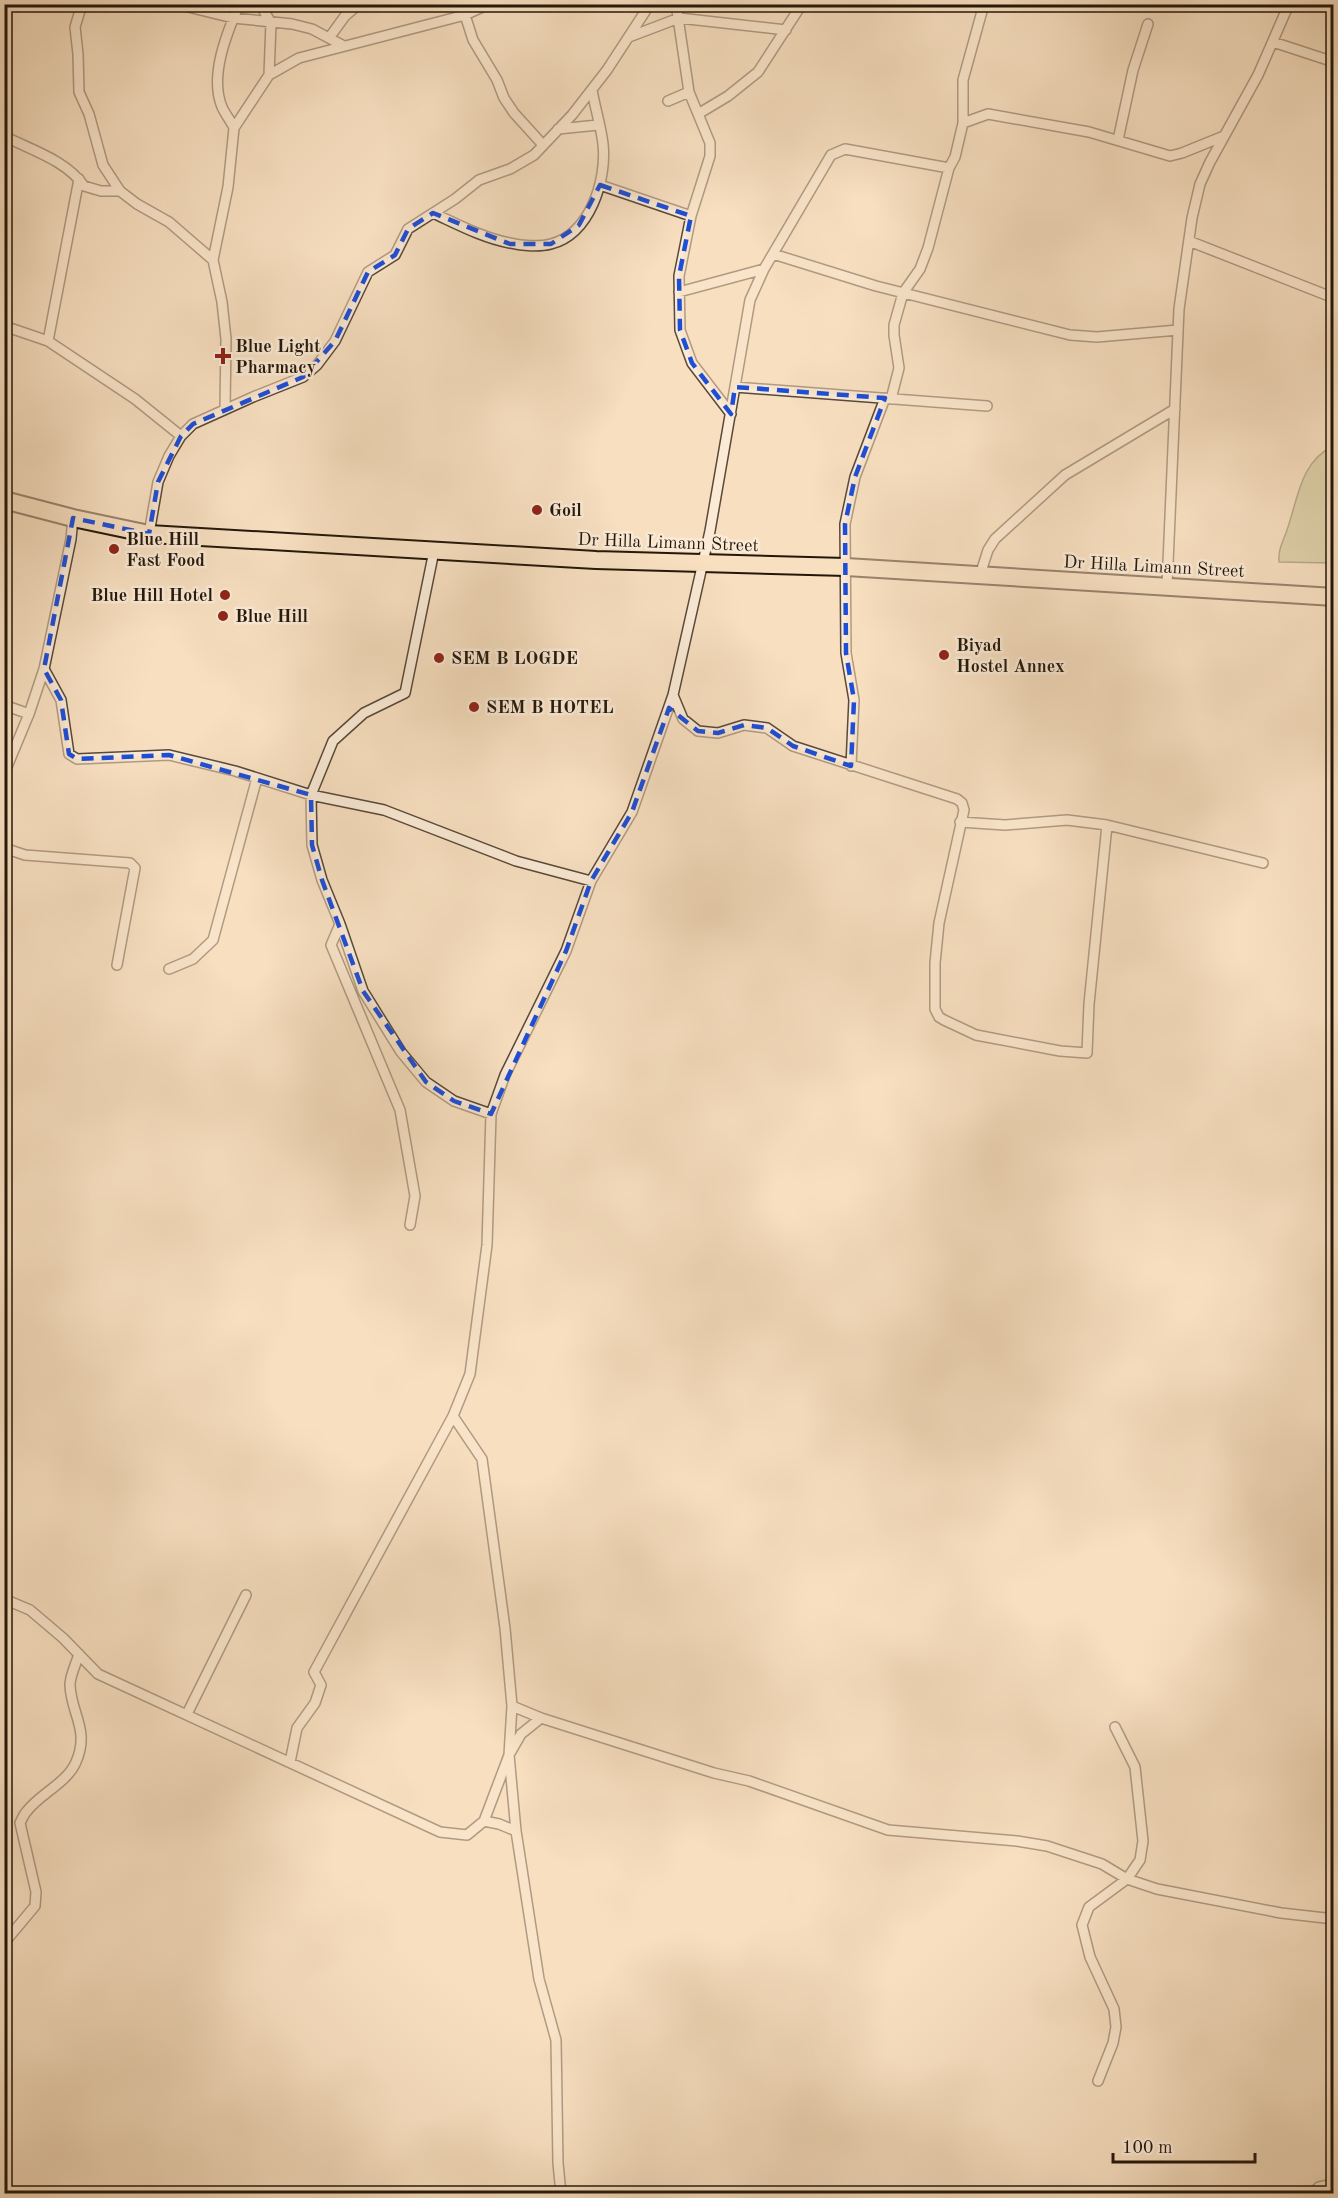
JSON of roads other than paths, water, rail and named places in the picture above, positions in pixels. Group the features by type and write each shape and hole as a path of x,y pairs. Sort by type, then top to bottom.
{"highway":[{"name":"Dr Hilla Limann Street","path":"4,500 149,534 596,560 846,567 1334,597"}],"street":[{"path":"82,4 75,27 79,92 103,165 120,191 137,204 169,222 213,260"},
{"path":"176,4 233,18 292,24 312,29 342,45"},
{"path":"234,128 222,107 218,85 220,62 239,4"},
{"path":"260,4 271,23 269,75"},
{"path":"329,38 345,16 359,4"},
{"path":"225,409 226,339 222,302 213,260 228,187 234,128 269,75 299,58 342,45 465,15 489,4"},
{"path":"149,534 159,482 169,456 181,436 193,424 303,377 317,365 335,341 368,272 395,255 408,229 456,199 479,180 510,169 534,155 592,90 650,4"},
{"path":"676,4 689,92 710,143 710,156 691,216 679,276 680,330 692,363 730,414"},
{"path":"698,114 728,96 758,72 802,4"},
{"path":"851,766 854,700 846,653 845,524 855,477 899,368 894,325 903,293 924,258 950,168 956,158 963,123 963,80 984,4"},
{"path":"1167,586 1178,330 1189,241 1200,184 1258,75 1288,5"},
{"path":"465,15 473,40 497,80 504,98 514,113 543,145"},
{"path":"629,37 679,18 786,30"},
{"path":"1118,140 1133,70 1148,24"},
{"path":"1273,42 1334,62"},
{"path":"432,213 510,244 551,244 566,237 579,225 590,209 600,185 603,144 592,90"},
{"path":"668,101 689,92"},
{"path":"963,123 988,114 1089,132 1170,156 1224,136"},
{"path":"558,129 598,125"},
{"path":"4,136 49,157 79,179 84,186 101,191 120,191"},
{"path":"290,1762 297,1728 315,1703 321,1685 315,1672 453,1416 470,1374 487,1245 491,1114 505,1076 566,951 591,881 632,812 673,695 710,531 750,300 764,268 831,155 838,150 845,149 950,168"},
{"path":"48,341 79,179"},
{"path":"600,185 691,216"},
{"path":"1189,241 1334,298"},
{"path":"773,254 903,293 1070,335 1097,337 1178,330"},
{"path":"680,292 764,268"},
{"path":"4,326 48,341 135,399 181,436"},
{"path":"735,387 987,406"},
{"path":"980,575 988,550 995,539 1065,475 1175,409"},
{"path":"4,774 29,714 44,669 71,539 73,518"},
{"path":"435,550 405,693 364,713 333,741 311,795 312,845 322,880 363,991 401,1053 426,1083 454,1101 491,1114"},
{"path":"44,669 61,700 69,754 77,759 169,755 311,795 384,810 516,861 591,881"},
{"path":"673,695 683,719 698,731 718,733 744,725 767,728 793,746 957,799 962,803 964,810 937,941 935,1009 939,1017 976,1035 1060,1051 1087,1053 1089,1004 1107,825"},
{"path":"4,705 29,714"},
{"path":"168,969 193,960 213,940 257,778"},
{"path":"960,822 1005,825 1067,820 1107,825 1263,863"},
{"path":"4,848 25,855 129,863 135,868 117,965"},
{"path":"340,924 331,945 400,1110 415,1196 410,1225"},
{"path":"453,1416 482,1459 505,1628 512,1706 509,1755 516,1831 538,1979 556,2040 558,2163 561,2193"},
{"path":"187,1714 246,1595"},
{"path":"4,1599 30,1610 63,1638 98,1674 440,1832 467,1835 484,1821 509,1755 521,1734 542,1718"},
{"path":"4,1943 35,1906 36,1892 20,1823 27,1810 65,1777 76,1764 81,1748 82,1730 70,1688 70,1680 79,1654"},
{"path":"512,1706 542,1718 714,1773 749,1781 888,1830 1017,1841 1047,1846 1102,1864 1127,1879 1158,1889 1281,1913 1334,1919"},
{"path":"1098,2080 1113,2043 1116,2027 1114,2009 1090,1957 1083,1924 1085,1913 1089,1907 1127,1879 1140,1860 1143,1841 1136,1767 1116,1727"},
{"path":"484,1821 516,1831"},
{"path":"1311,2193 1319,2187 1334,2184"}],"place":[{"name":"Blue Light Pharmacy","path":"223,356"},
{"name":"Goil","path":"537,510"},
{"name":"Blue Hill Fast Food","path":"114,549"},
{"name":"Blue Hill Hotel","path":"225,595"},
{"name":"Blue Hill","path":"223,616"},
{"name":"Biyad Hostel Annex","path":"944,655"},
{"name":"SEM B LOGDE","path":"439,658"},
{"name":"SEM B HOTEL","path":"474,707"}]}
